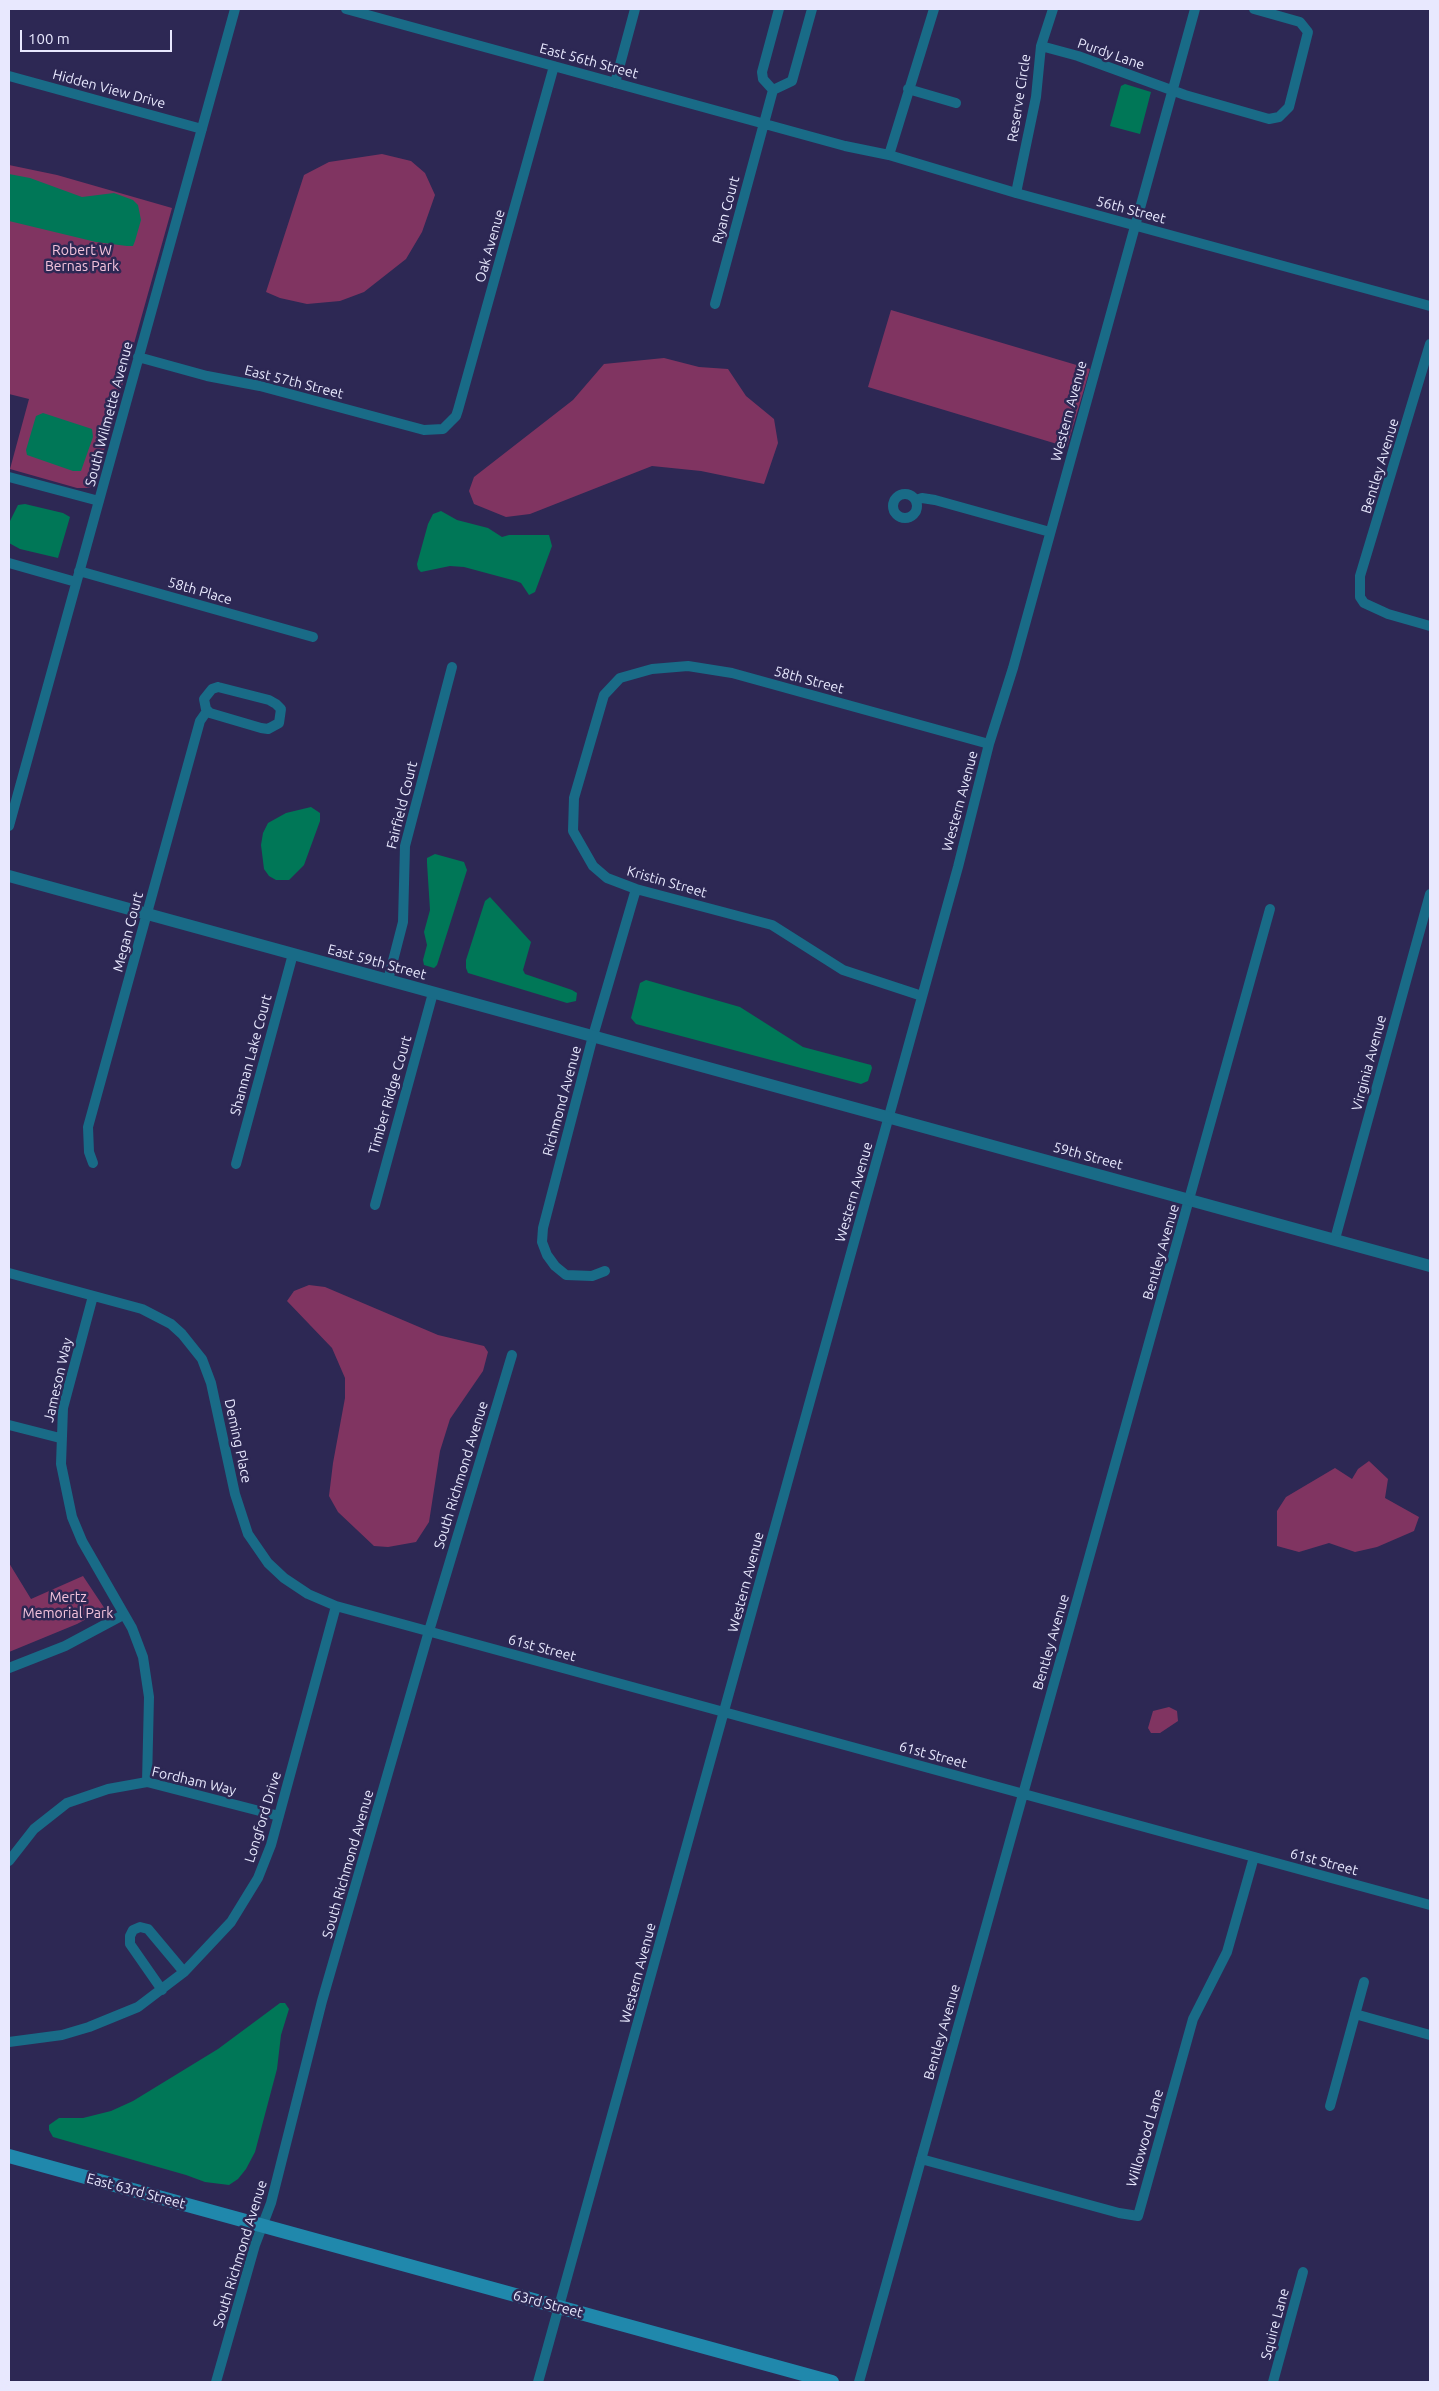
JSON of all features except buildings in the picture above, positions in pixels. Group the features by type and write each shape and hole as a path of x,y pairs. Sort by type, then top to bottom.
{"main road":[{"name":"East 63rd Street","path":"9,2156 264,2226"},
{"name":"63rd Street","path":"264,2226 832,2382"}],"street":[{"name":"South Wilmette Avenue","path":"9,826 235,9"},
{"name":"East 56th Street","path":"346,9 825,140"},
{"path":"615,82 635,9"},
{"path":"779,9 762,72 763,79 773,90 792,81 812,9"},
{"path":"889,155 934,9"},
{"name":"Reserve Circle","path":"1016,193 1036,97 1041,46 1052,9"},
{"name":"Western Avenue","path":"538,2382 1195,9"},
{"name":"Purdy Lane","path":"1041,46 1078,56 1185,95 1269,119 1285,113 1289,107 1300,72 1308,32 1300,22 1254,9"},
{"name":"Oak Avenue","path":"443,429 458,410 554,66"},
{"name":"Hidden View Drive","path":"9,76 202,129"},
{"path":"908,89 956,103"},
{"name":"Ryan Court","path":"715,304 773,90"},
{"name":"56th Street","path":"825,140 889,155 1016,193 1430,306"},
{"name":"Bentley Avenue","path":"1430,344 1360,576 1360,597 1364,603 1373,608 1430,626"},
{"name":"East 57th Street","path":"138,357 207,376 260,386 424,430 443,429"},
{"path":"9,476 99,501"},
{"path":"916,500 922,498 935,500 1050,532"},
{"path":"9,563 76,582"},
{"name":"58th Place","path":"79,571 313,637"},
{"name":"Fairfield Court","path":"388,980 403,922 405,846 452,667"},
{"name":"58th Street","path":"620,678 635,672 673,667 714,669 990,744"},
{"name":"Kristin Street","path":"620,678 604,695 574,798 573,831 593,866 607,878 636,888 772,925 843,970 922,996"},
{"name":"Megan Court","path":"93,1163 89,1152 88,1127 200,721 207,711 204,699 207,693 218,687 269,700 281,709 282,716 279,723 268,729 217,716 207,711"},
{"name":"East 59th Street","path":"9,876 738,1076"},
{"name":"Richmond Avenue","path":"605,1271 592,1276 566,1275 554,1266 547,1256 542,1242 543,1228 593,1036 636,888"},
{"name":"Virginia Avenue","path":"1335,1240 1430,894"},
{"name":"Bentley Avenue","path":"859,2382 1270,909"},
{"name":"Shannan Lake Court","path":"236,1164 293,954"},
{"name":"Timber Ridge Court","path":"374,1205 433,992"},
{"name":"59th Street","path":"738,1076 1430,1266"},
{"name":"Deming Place","path":"9,1273 156,1315 171,1324 202,1359 211,1384 234,1494 248,1534 268,1563 284,1578 308,1594 336,1606 429,1631"},
{"name":"Jameson Way","path":"93,1296 63,1408 60,1438 63,1480 72,1517 82,1542 132,1628 139,1646 148,1683 147,1782"},
{"name":"South Richmond Avenue","path":"216,2382 255,2245 264,2226 322,2001 429,1631 512,1355"},
{"path":"9,1425 60,1438"},
{"name":"Longford Drive","path":"9,2042 44,2038 89,2027 138,2006 184,1972 212,1944 240,1909 262,1869 279,1816 336,1606"},
{"path":"9,1668 65,1646 123,1615"},
{"name":"61st Street","path":"429,1631 1430,1906"},
{"name":"Fordham Way","path":"9,1861 34,1829 67,1803 108,1789 147,1782 279,1816"},
{"name":"Willowood Lane","path":"921,2159 1119,2213 1138,2216 1193,2019 1227,1952 1254,1857"},
{"path":"162,1990 130,1944 130,1936 134,1930 140,1927 148,1928 184,1972"},
{"path":"1330,2106 1364,1982"},
{"path":"1355,2014 1430,2035"},
{"name":"Squire Lane","path":"1273,2382 1303,2272"}],"green space":[{"path":"382,154 411,161 425,173 435,195 422,232 406,259 364,292 340,301 307,304 280,298 266,292 304,175 329,162"},
{"name":"Robert W Bernas Park","path":"9,165 57,175 172,208 96,479 91,487 87,488 77,488 10,469 29,399 9,394"},
{"path":"891,310 1090,369 1067,447 868,387"},
{"path":"664,358 699,367 728,369 746,396 774,419 778,443 764,484 701,471 652,466 530,514 506,517 474,504 469,491 474,477 573,400 604,364"},
{"path":"309,1285 325,1287 438,1335 484,1346 488,1352 483,1371 450,1419 440,1451 429,1522 416,1542 388,1547 374,1546 338,1512 329,1496 345,1398 345,1378 332,1348 287,1301 294,1291"},
{"path":"1369,1461 1388,1479 1385,1498 1419,1517 1414,1531 1377,1547 1355,1552 1329,1543 1299,1552 1277,1546 1277,1511 1286,1497 1335,1468 1352,1479 1358,1469"},
{"name":"Mertz Memorial Park","path":"9,1563 31,1599 83,1576 105,1609 77,1624 9,1652"},
{"path":"1169,1707 1177,1711 1178,1721 1160,1733 1151,1733 1148,1728 1153,1711"}],"shaded area":[{"path":"1125,84 1151,92 1140,134 1110,126 1121,86"},
{"path":"9,174 30,178 82,197 114,193 133,200 138,205 141,220 133,246 96,242 9,221"},
{"path":"43,413 92,429 93,437 81,471 73,471 27,455 26,450 36,416"},
{"path":"25,504 63,513 70,517 58,558 20,549 9,543 9,523 18,505"},
{"path":"441,511 457,520 488,528 502,537 509,535 549,535 552,546 535,592 529,595 521,583 464,567 450,566 421,572 417,564 428,524 433,514"},
{"path":"311,807 320,813 320,821 304,865 289,880 276,880 269,876 264,869 261,845 263,833 268,823 286,813"},
{"path":"435,854 464,862 467,870 437,965 434,968 424,965 423,960 427,945 424,932 430,910 427,858"},
{"path":"490,897 531,942 523,970 525,974 572,990 577,993 576,1001 567,1003 468,973 466,960 485,901"},
{"path":"646,980 740,1007 803,1047 871,1065 872,1068 868,1081 861,1084 636,1024 631,1018 640,983"},
{"path":"280,2003 285,2003 289,2009 281,2035 277,2069 255,2152 246,2169 238,2179 229,2185 205,2182 53,2137 49,2130 49,2125 59,2118 83,2118 111,2111 133,2101 218,2049"}]}
